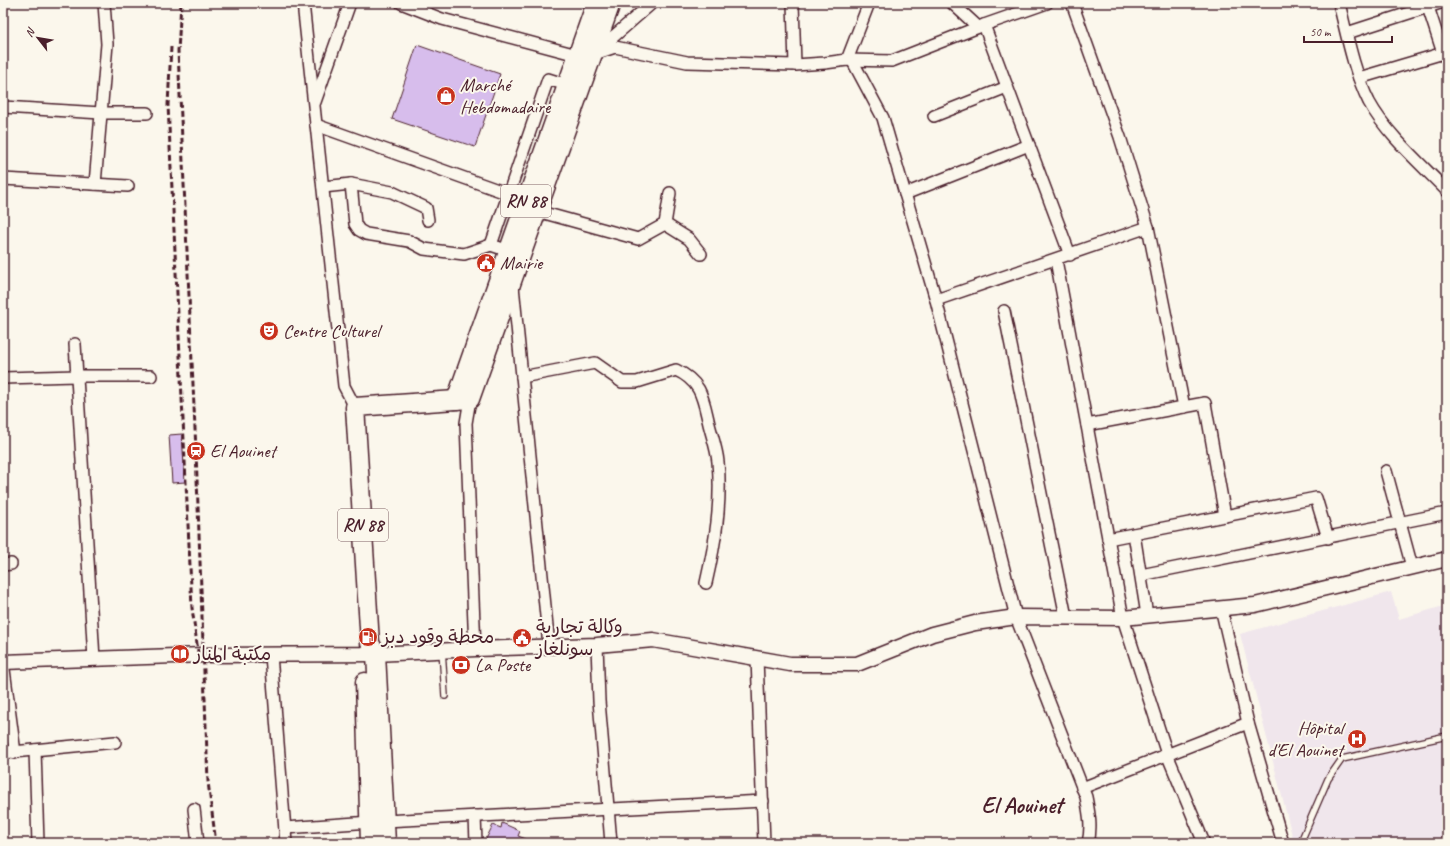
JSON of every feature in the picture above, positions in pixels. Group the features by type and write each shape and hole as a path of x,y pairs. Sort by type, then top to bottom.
{"main road":[{"name":"RN 88","path":"463,400 513,279 537,211 585,54 596,3"},
{"name":"RN 88","path":"463,400 508,252 567,85 612,3"},
{"path":"356,407 463,400"},
{"name":"RN 88","path":"356,407 370,650 377,821 386,843"},
{"name":"RN 88","path":"370,843 377,821"}],"street":[{"path":"95,184 107,44 107,3"},
{"path":"303,3 344,386 356,407"},
{"path":"314,105 350,3"},
{"path":"401,3 442,19 585,54 615,47 687,62 794,65 825,64 850,60 892,61 981,26 1047,3"},
{"path":"585,54 652,3"},
{"path":"793,3 794,65"},
{"path":"869,3 850,60 883,118 936,300 1016,617 1082,788 1090,815 1089,838 1096,843"},
{"path":"952,3 981,26 1007,87 1070,255"},
{"path":"1072,3 1120,137 1148,227 1184,407"},
{"path":"1339,3 1359,78 1370,102 1384,123 1447,191"},
{"path":"1347,33 1440,3"},
{"path":"1359,78 1446,54 1428,7"},
{"path":"491,245 548,79 567,85"},
{"path":"934,116 1007,87"},
{"path":"3,107 100,113 147,113"},
{"path":"316,125 509,194"},
{"path":"905,194 1029,145"},
{"path":"3,179 128,186"},
{"path":"351,184 355,224 359,230 366,234 408,241 424,249 464,254 491,245 508,252"},
{"path":"323,187 351,184 392,192 426,208 428,220"},
{"path":"665,224 670,193"},
{"path":"537,211 638,239 665,224"},
{"path":"665,224 689,239 701,254"},
{"path":"936,300 1056,260 1148,227"},
{"path":"1056,260 1123,618 1167,754 1204,843"},
{"path":"513,279 549,646"},
{"path":"1004,311 1066,617"},
{"path":"75,344 94,659"},
{"path":"522,377 595,363 622,382 637,382 676,370 687,376 701,390 718,462 719,500 716,542 706,583"},
{"path":"3,378 150,376"},
{"path":"463,400 466,423 475,648"},
{"path":"1087,424 1205,403 1225,516"},
{"path":"1386,470 1412,567"},
{"path":"1108,539 1316,498 1328,538"},
{"path":"1141,575 1447,513"},
{"path":"1134,534 1147,615"},
{"path":"14,753 3,662 271,655 370,650 442,650 597,645 653,640 790,664 857,664 932,634 975,623 1016,617 1123,618 1255,605 1447,559"},
{"path":"1221,608 1248,723 1283,843"},
{"path":"597,645 611,843"},
{"path":"271,655 286,843"},
{"path":"757,658 764,843"},
{"path":"1082,788 1248,723"},
{"path":"3,753 115,742"},
{"path":"36,750 38,843"},
{"path":"285,828 377,821 762,801"},
{"path":"194,809 198,843"},
{"path":"475,816 476,843"}],"lane":[{"path":"442,650 445,696"},
{"path":"1303,843 1302,840 1328,779 1342,759 1447,736"}],"shaded area":[{"name":"Hôpital d'El Aouinet","path":"1391,592 1399,619 1447,605 1447,843 1294,843 1240,634"}],"building":[{"name":"Marché Hebdomadaire","path":"417,45 500,74 475,147 392,119"},
{"path":"182,434 185,482 172,483 169,435"},
{"path":"502,823 520,831 518,836 526,839 525,843 484,843 493,825 501,828"}],"railway":[{"path":"181,3 178,51 196,451 208,782 216,843"},
{"path":"171,47 168,105 192,608 199,659"}],"place":[{"name":"Marché Hebdomadaire","path":"446,96"},
{"name":"Mairie","path":"486,263"},
{"name":"Centre Culturel","path":"269,331"},
{"name":"El Aouinet","path":"196,451"},
{"name":"محطة وقود دبز","path":"368,637"},
{"name":"وكالة تجارية سونلغاز","path":"522,638"},
{"name":"مكتبة المنار","path":"180,654"},
{"name":"La Poste","path":"461,665"},
{"name":"Hôpital d'El Aouinet","path":"1357,739"}],"district":[{"name":"El Aouinet","path":"1022,805"}]}
